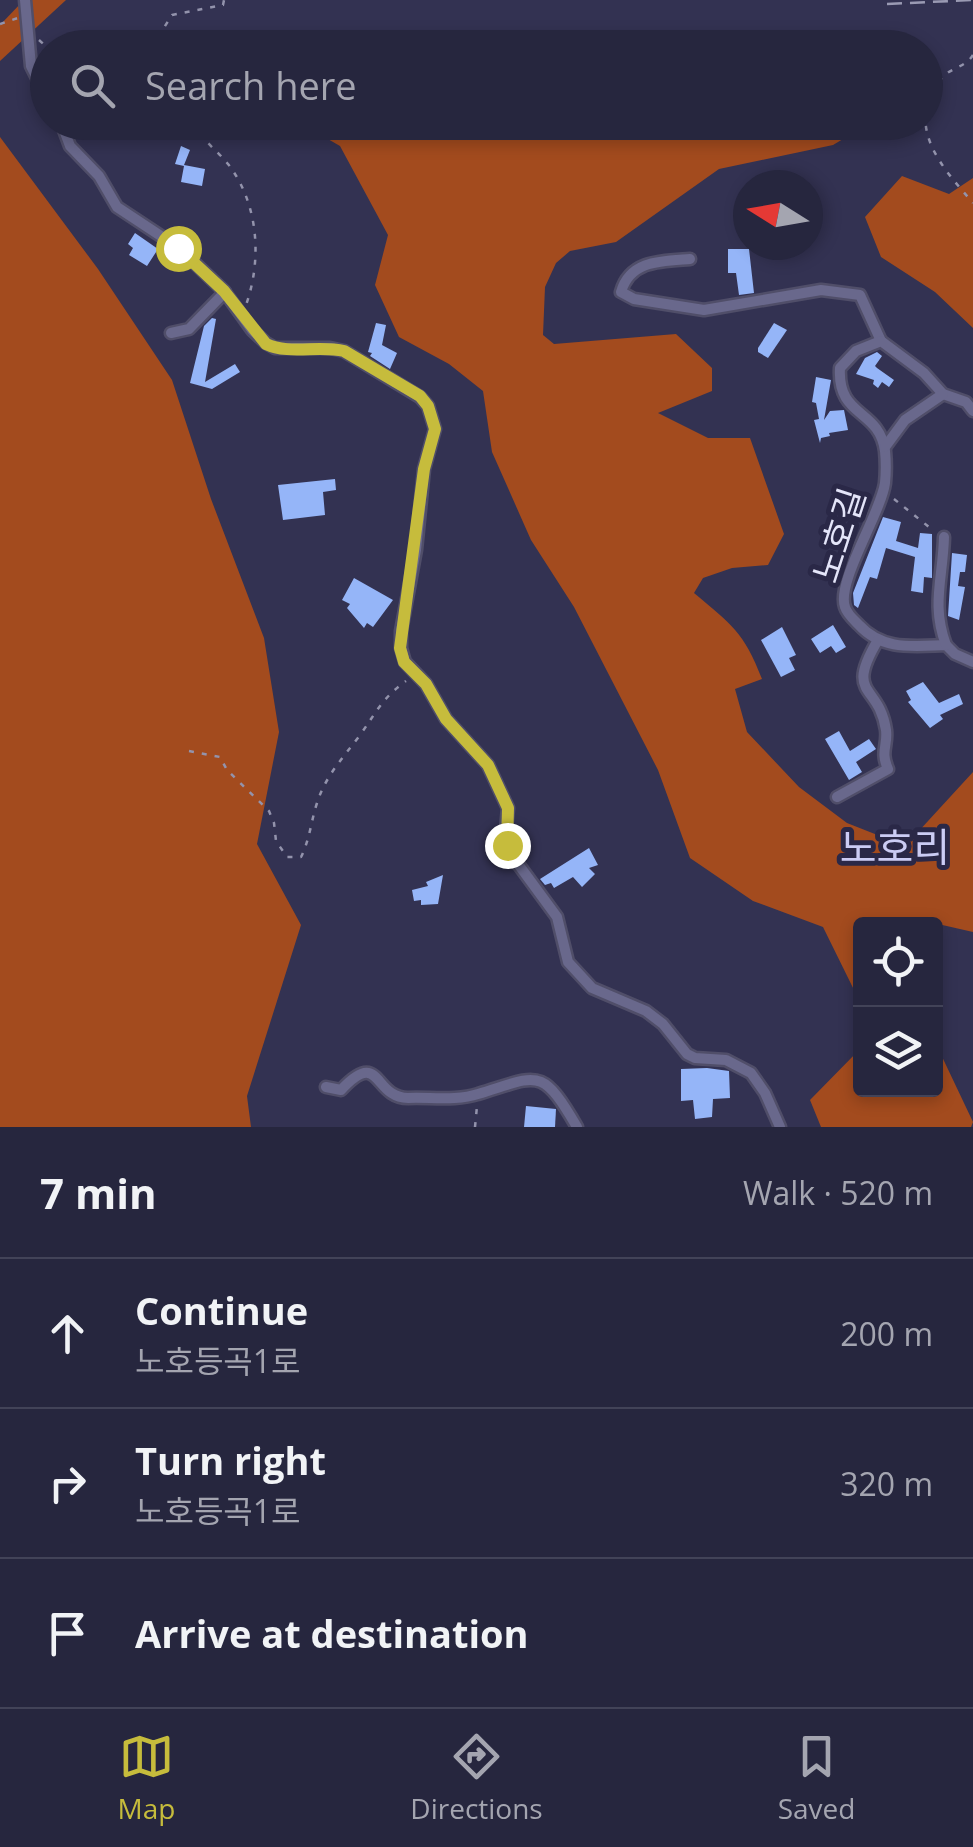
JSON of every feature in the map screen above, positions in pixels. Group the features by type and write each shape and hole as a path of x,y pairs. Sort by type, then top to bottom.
{"street":[{"path":"25,0 30,66"},
{"path":"68,140 100,176 117,208 178,248 225,292 252,330 275,348 344,351 420,396 428,406 435,429 424,469 416,550 401,631 404,662 435,698 446,719 488,765 508,808 507,845 557,917 568,962 592,988 646,1010 686,1054 726,1060 752,1072 780,1127"},
{"path":"690,259 646,263 624,282 621,292 634,298 704,310 821,290 860,295 881,342 924,374 943,394 966,402 973,411"},
{"path":"171,334 189,329 225,292"},
{"name":"노호길","path":"878,640 858,624 843,603 847,581 882,492 885,447 867,416 848,404 841,392 840,377 843,362 856,351 881,342"},
{"path":"885,447 905,420 943,394"},
{"path":"944,538 936,604 946,645 973,662"},
{"path":"837,797 888,769 882,756 886,732 863,682 862,669 878,640 902,647 946,645"},
{"path":"326,1087 341,1090 358,1073 367,1072 378,1076 388,1093 400,1098 478,1094 513,1081 534,1080 546,1084 562,1101 577,1127"}],"path":[{"path":"162,30 172,15 214,9 224,0"},
{"path":"0,24 24,16"},
{"path":"943,76 967,64 973,55"},
{"path":"204,140 240,180 246,198 258,262 242,316"},
{"path":"929,140 938,164 973,202"},
{"path":"882,492 944,538"},
{"path":"190,751 220,757 227,770 269,811 280,850 287,857 301,857 311,834 316,806 335,764 384,700 416,675"},
{"path":"475,1127 478,1094"}],"shaded area":[{"path":"24,0 66,0 0,61 0,25"},
{"path":"0,137 98,269 172,380 211,499 264,638 279,732 257,844 301,925 247,1096 251,1127 0,1127"},
{"path":"330,140 841,140 719,169 616,242 570,251 556,263 545,287 543,335 554,344 676,334 712,368 712,391 658,413 708,438 750,438 784,534 768,565 732,568 703,578 694,593 742,639 762,679 735,689 747,732 799,787 847,823 885,838 917,833 973,772 973,932 943,925 943,917 853,917 853,988 823,927 753,901 690,858 658,770 574,607 531,540 492,452 483,391 449,364 399,337 375,285 388,235 340,146"},
{"path":"902,176 949,194 973,178 973,328 935,292 881,257 865,217"},
{"path":"853,1056 853,1097 943,1097 943,1059 973,1122 971,1127 821,1127 810,1100"}],"building":[{"path":"181,146 190,150 184,165 205,169 202,186 181,182 184,166 175,164"},
{"path":"135,233 158,249 147,266 129,255 133,248 128,244"},
{"path":"728,249 733,249 733,260 750,260 754,293 739,295 736,273 728,273"},
{"path":"216,319 205,382 235,364 240,372 212,389 190,383 204,326"},
{"path":"376,323 386,325 382,345 397,353 390,369 368,352"},
{"path":"774,323 787,330 768,358 758,348"},
{"path":"877,352 882,356 875,366 894,380 889,387 882,382 878,388 874,380 856,374 865,358"},
{"path":"816,377 831,380 824,420 830,411 844,410 848,430 829,433 820,443 814,420 819,419 816,403 812,402"},
{"path":"335,479 336,490 323,492 325,515 283,520 278,485"},
{"path":"883,517 901,522 896,541 918,548 920,533 932,534 932,578 924,577 923,593 911,591 915,557 886,548 877,579 870,577 858,608 853,593"},
{"path":"952,553 967,555 958,586 965,587 959,620 948,616"},
{"path":"354,578 393,600 373,627 367,623 364,628 347,608 350,604 342,600"},
{"path":"833,625 846,647 836,653 831,646 820,653 811,639"},
{"path":"782,627 796,655 789,658 795,670 781,677 761,640"},
{"path":"923,682 939,703 959,694 963,704 940,715 943,719 930,728 908,702 911,700 906,691"},
{"path":"839,731 850,751 869,739 876,749 856,762 862,772 849,780 825,739"},
{"path":"589,848 598,865 589,868 595,874 582,887 573,877 554,888 540,879"},
{"path":"443,875 438,904 421,905 421,900 414,901 412,890 428,886 426,882"},
{"path":"681,1069 729,1071 730,1098 713,1099 712,1117 695,1119 693,1100 681,1101"},
{"path":"526,1106 556,1109 555,1127 524,1127"}],"railway":[{"path":"887,4 973,0"}],"district":[{"name":"노호리","path":"895,846"}],"route":[{"path":"178,248 224,291 266,344 275,348 344,351 420,396 428,406 435,429 424,469 400,648 404,662 426,684 446,719 488,765 508,808 507,845"}]}
